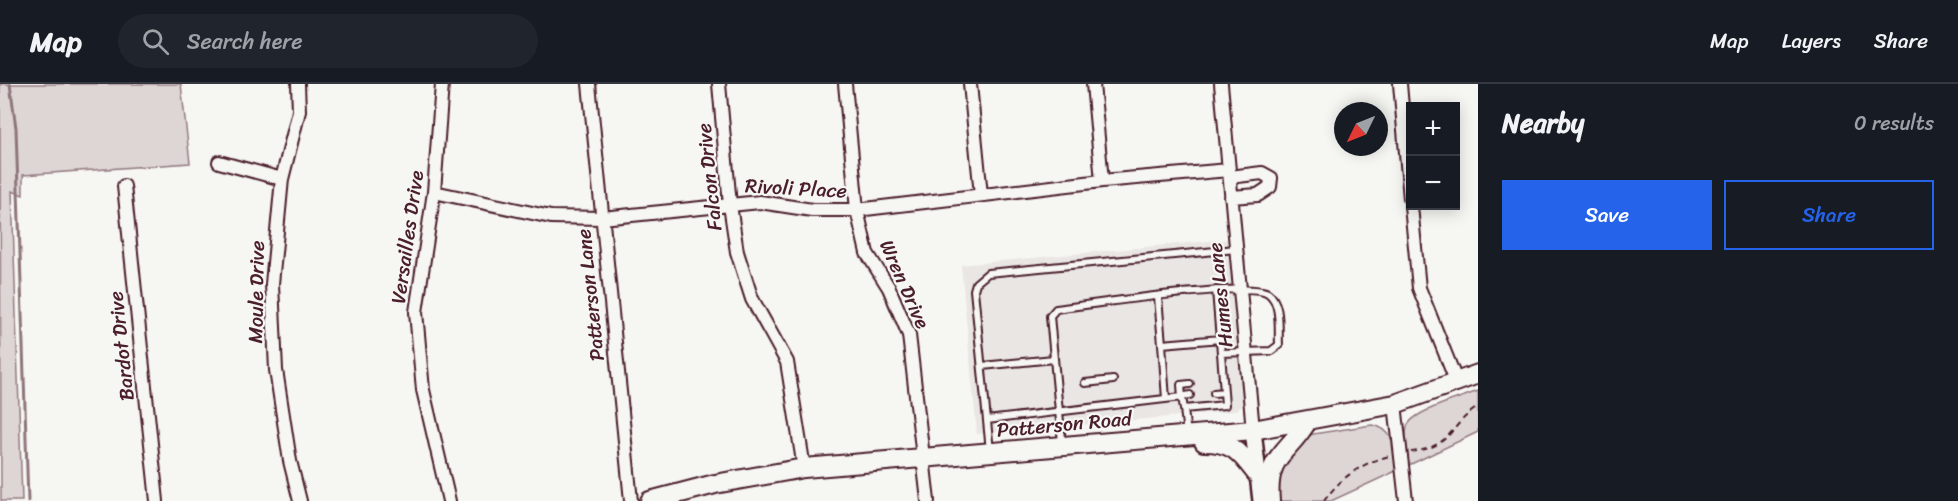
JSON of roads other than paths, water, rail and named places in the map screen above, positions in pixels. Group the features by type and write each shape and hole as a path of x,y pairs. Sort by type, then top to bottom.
{"main road":[{"name":"Patterson Road","path":"650,501 716,483 804,468 1253,429 1395,404 1478,374"},
{"path":"1270,501 1268,479 1272,466 1288,444 1299,436 1308,420"},
{"path":"1152,439 1158,446 1222,442 1242,454 1259,477"}],"street":[{"name":"Moule Drive","path":"298,84 299,111 282,178 272,284 276,370 290,461 300,501"},
{"name":"Versailles Drive","path":"442,84 434,192 416,312 423,390 449,501"},
{"name":"Patterson Lane","path":"589,84 631,501"},
{"name":"Falcon Drive","path":"719,84 730,205 737,252 752,299 787,362 804,468"},
{"name":"Wren Drive","path":"845,84 857,210 867,253 889,288 909,335 928,501"},
{"path":"970,84 981,195"},
{"path":"1093,84 1102,181"},
{"name":"Humes Lane","path":"1221,84 1261,501"},
{"path":"1400,84 1406,156"},
{"path":"219,162 282,178"},
{"name":"Rivoli Place","path":"434,192 551,217 602,218 760,202 812,210 857,210 1102,181 1229,173 1262,173 1272,178 1270,187 1258,195 1231,196"},
{"name":"Bardot Drive","path":"124,186 157,501"},
{"path":"1411,210 1419,288 1457,383"},
{"path":"1395,404 1406,501"}],"lane":[{"path":"990,453 974,290 976,283 988,273 1236,249"},
{"path":"1063,447 1050,316 1056,309 1216,291 1263,290 1270,294 1276,305 1279,345 1271,351 1247,354 1221,353"},
{"path":"1184,409 1225,405 1216,291"},
{"path":"1158,297 1166,399"},
{"path":"1162,344 1221,339"},
{"path":"982,366 1054,359"},
{"path":"1085,382 1113,380"},
{"path":"1213,382 1223,381"},
{"path":"1187,436 1181,385 1190,384"},
{"path":"1214,393 1224,392"},
{"path":"987,420 1190,395"}],"waterway":[{"path":"10,84 16,128 28,501"}]}
